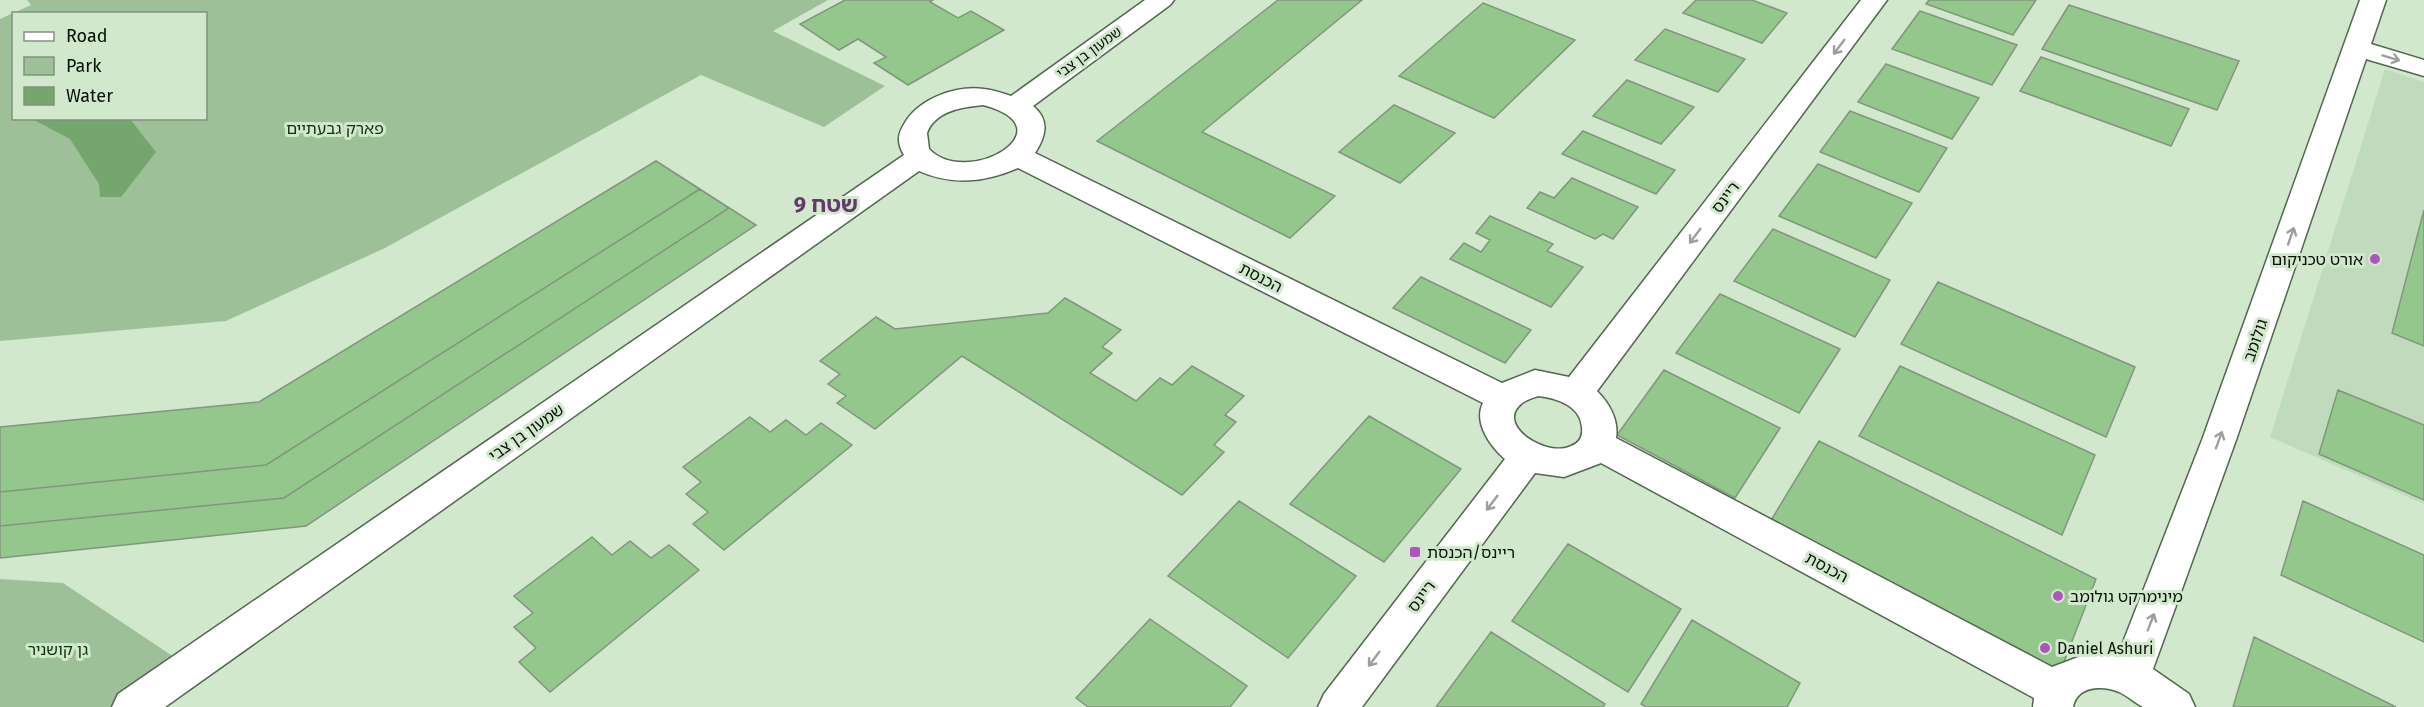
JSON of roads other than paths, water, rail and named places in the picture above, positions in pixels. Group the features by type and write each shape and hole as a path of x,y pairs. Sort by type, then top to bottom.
{"street":[{"name":"שמעון בן צבי","path":"1016,105 1161,0"},
{"name":"ריינס","path":"1576,393 1874,0"},
{"name":"גולומב","path":"2130,677 2219,440 2373,0"},
{"path":"2357,48 2424,68"},
{"path":"964,98 1001,99 1016,105 1027,114 1033,126 1032,139 1018,156 1010,162 991,169 970,173 950,172 920,158 913,146 912,134 919,122 930,111 946,103 964,98"},
{"name":"הכנסת","path":"1018,156 1503,398"},
{"name":"שמעון בן צבי","path":"132,707 920,158"},
{"path":"1535,383 1556,385 1576,393 1589,404 1598,417 1600,431 1597,444 1586,455 1568,462 1548,463 1527,457 1509,445 1498,429 1496,412 1503,398 1517,388 1535,383"},
{"name":"הכנסת","path":"1597,444 2055,698"},
{"name":"ריינס","path":"1338,707 1527,457"},
{"path":"2055,698 2065,680 2082,672 2104,671 2130,677 2159,693 2175,707"}],"water":[{"path":"34,120 131,120 156,152 121,197 100,197 99,184 70,139"}],"place":[{"name":"אורט טכניקום","path":"2375,259"},
{"name":"ריינס/הכנסת","path":"1415,552"},
{"name":"מינימרקט גולומב","path":"2058,596"},
{"name":"Daniel Ashuri","path":"2045,648"}],"district":[{"name":"שטח 9","path":"826,204"}],"park label":[{"name":"פארק גבעתיים","path":"335,128"},
{"name":"גן קושניר","path":"58,649"}]}
